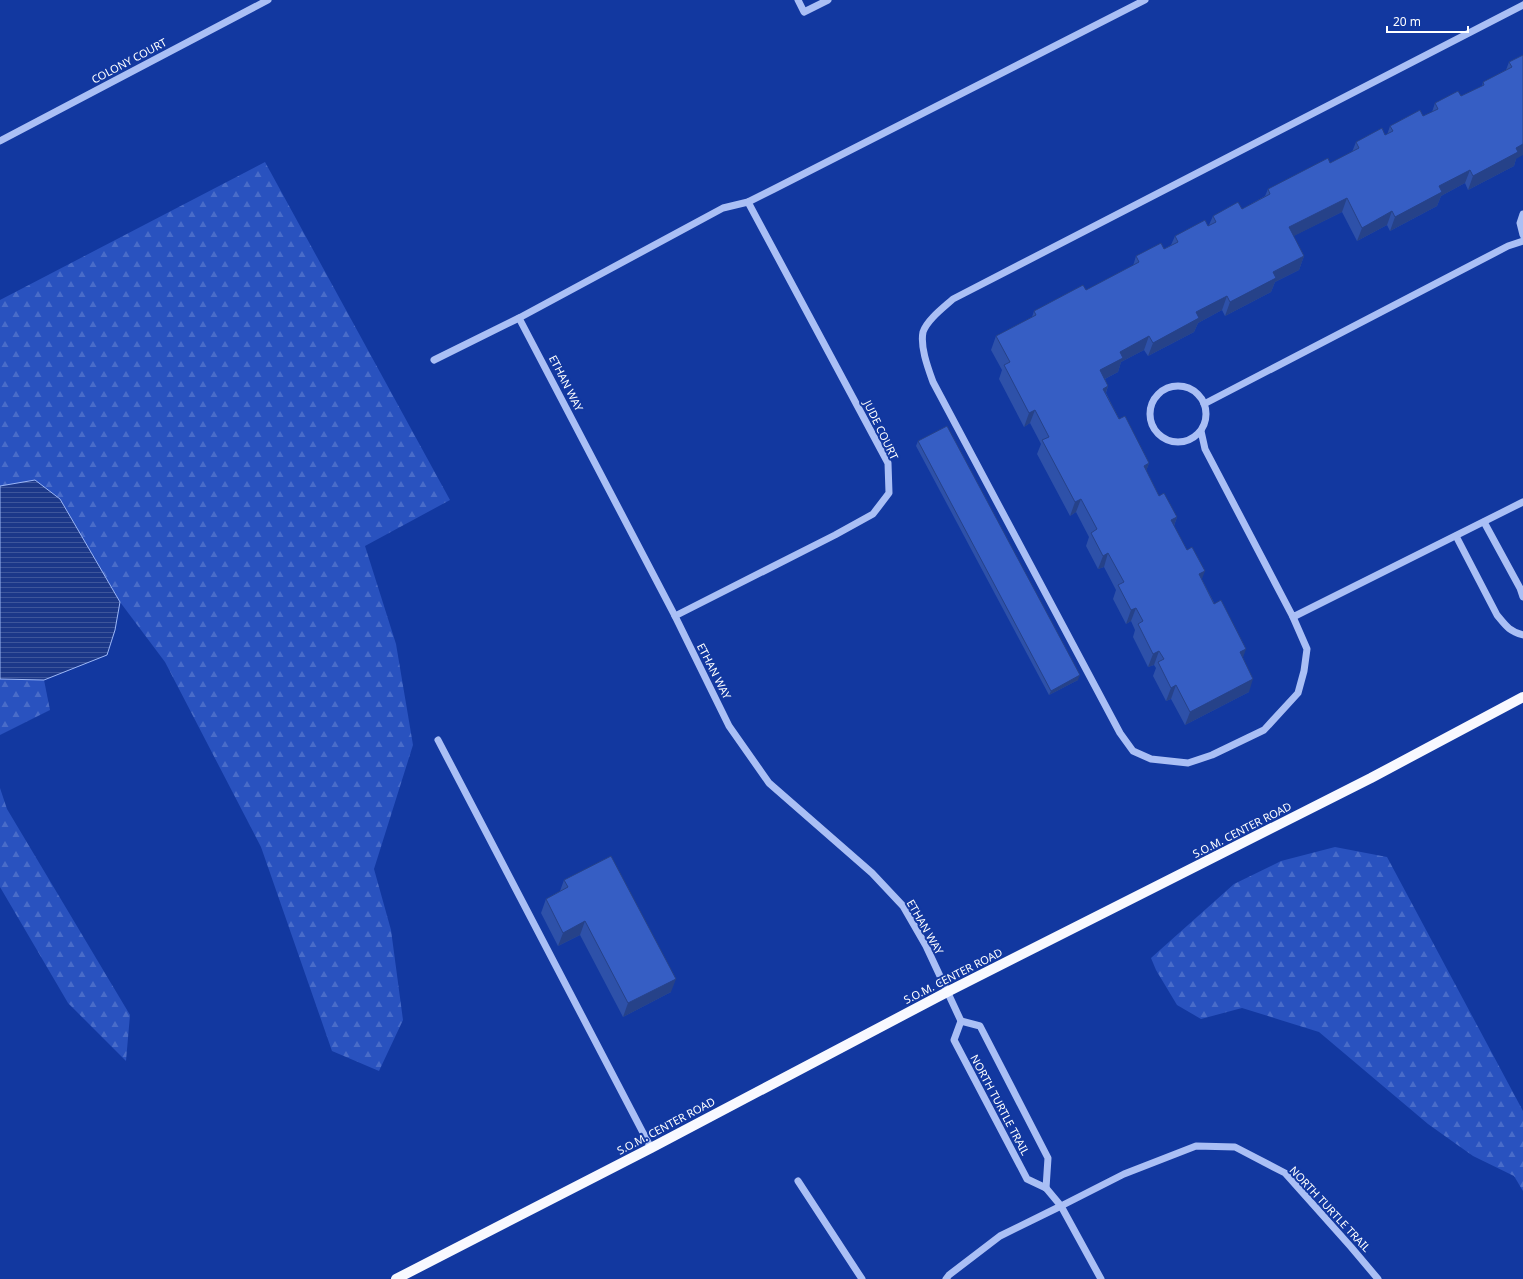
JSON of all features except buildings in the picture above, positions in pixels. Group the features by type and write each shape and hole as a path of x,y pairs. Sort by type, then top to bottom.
{"main road":[{"name":"S.O.M. CENTER ROAD","path":"396,1279 651,1148 947,992 1365,781 1523,697"}],"street":[{"name":"COLONY COURT","path":"0,141 268,0"},
{"path":"798,0 804,12 828,0"},
{"path":"434,360 519,318 723,208 748,202 1145,0"},
{"path":"1201,431 1205,449 1293,618 1307,649 1304,671 1298,693 1264,730 1212,755 1188,763 1151,759 1133,751 1120,733 933,382 924,354 923,332 934,316 953,299 1523,5"},
{"name":"JUDE COURT","path":"675,616 835,535 873,514 889,493 888,463 748,202"},
{"path":"1523,214 1520,223 1523,235"},
{"path":"1204,404 1508,246 1523,241"},
{"name":"ETHAN WAY","path":"519,318 675,616 729,726 769,783 872,873 902,906 924,943 947,992"},
{"path":"1174,386 1183,386 1192,390 1199,396 1204,404 1206,413 1205,422 1201,431 1186,442 1176,443 1168,441 1160,436 1153,429 1149,411 1157,394 1174,386"},
{"path":"1293,618 1523,502"},
{"path":"1484,522 1520,588 1523,597"},
{"path":"1456,536 1498,615 1506,627 1523,635"},
{"path":"438,740 651,1148"},
{"path":"947,992 961,1021"},
{"name":"NORTH TURTLE TRAIL","path":"1046,1188 1048,1158 980,1026 961,1021 954,1040 1026,1179 1046,1188 1061,1206 1124,1174 1196,1146 1235,1147 1285,1173 1378,1279"},
{"path":"798,1181 862,1279"},
{"path":"946,1279 1000,1236 1061,1206 1101,1279"}],"green space":[{"path":"265,162 450,500 365,546 396,644 413,745 374,869 391,930 403,1020 379,1071 332,1051 261,847 165,662 120,602 60,499 35,480 0,486 0,300"},
{"path":"0,679 44,680 50,710 0,735"},
{"path":"0,788 7,809 130,1015 126,1061 68,1003 0,887"},
{"path":"1335,847 1387,857 1523,1111 1523,1191 1514,1176 1473,1156 1428,1124 1319,1032 1242,1008 1201,1019 1177,1005 1156,970 1151,958 1234,884 1281,861"}],"shaded area":[{"path":"35,480 60,499 120,602 115,630 107,655 44,680 0,679 0,486"}]}
